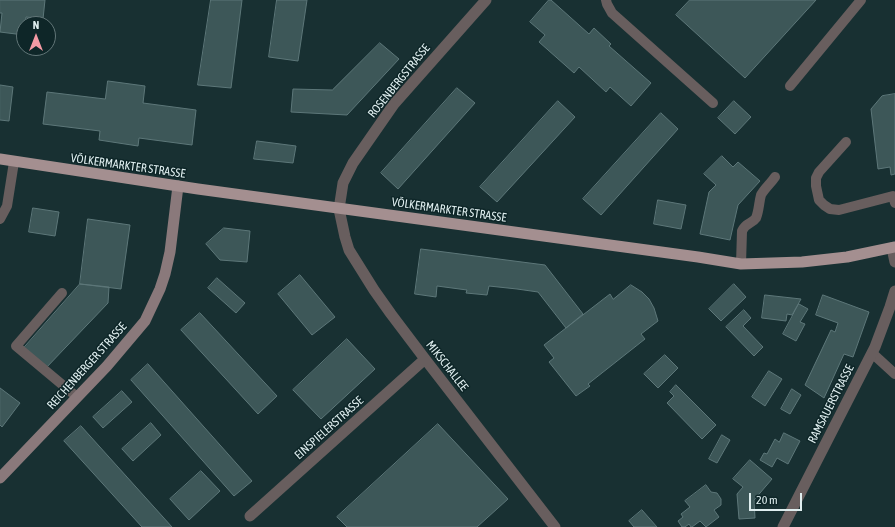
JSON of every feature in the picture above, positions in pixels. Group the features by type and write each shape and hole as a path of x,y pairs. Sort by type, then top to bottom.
{"main road":[{"name":"VÖLKERMARKTER STRASSE","path":"0,159 339,209 741,264 802,262 894,248"},
{"name":"REICHENBERGER STRASSE","path":"0,478 107,366 144,321 160,289 165,274 170,252 178,186"}],"street":[{"name":"ROSENBERGSTRASSE","path":"339,209 343,183 353,163 394,104 486,0"},
{"name":"MIKSCHALLEE","path":"339,209 349,250 374,290 425,359 555,527"},
{"path":"894,248 895,262"},
{"name":"RAMSAUERSTRASSE","path":"783,527 872,353 888,314 895,290"},
{"name":"EINSPIELERSTRASSE","path":"250,516 425,359"}],"lane":[{"path":"606,0 612,13 713,103"},
{"path":"790,86 861,0"},
{"path":"846,142 819,172 816,178 819,200 830,210 839,210 893,196 895,203"},
{"path":"0,219 7,206 14,162"},
{"path":"741,264 742,231 744,226 756,217 761,196 775,177"},
{"path":"62,293 16,346 77,397"},
{"path":"872,353 895,374"}],"building":[{"path":"0,0 45,0 43,16 16,16 16,34 0,32 2,13 0,13"},
{"path":"211,0 242,0 231,88 198,85"},
{"path":"277,0 307,0 298,61 269,57"},
{"path":"549,0 551,0 589,34 594,28 611,44 609,46 651,83 631,106 610,87 606,92 579,67 574,73 539,42 545,35 530,22"},
{"path":"690,0 816,0 745,78 676,15"},
{"path":"380,43 399,59 347,115 291,112 293,89 332,90"},
{"path":"108,81 145,86 143,103 196,110 192,145 139,138 138,146 99,140 100,131 43,124 47,92 105,99"},
{"path":"0,85 13,87 9,121 0,120"},
{"path":"457,88 475,103 398,189 381,173"},
{"path":"895,94 895,174 891,175 890,167 878,169 871,109 882,96"},
{"path":"558,101 575,117 497,202 480,187"},
{"path":"734,101 751,117 735,134 718,118"},
{"path":"661,113 678,129 601,215 583,199"},
{"path":"257,141 296,146 293,163 254,159"},
{"path":"722,156 733,167 738,162 760,181 738,205 730,240 700,234 709,192 716,185 704,174"},
{"path":"658,200 686,205 681,229 654,224"},
{"path":"33,208 59,212 55,236 29,232"},
{"path":"88,219 130,225 121,289 80,284"},
{"path":"224,228 250,231 247,262 220,260 206,244"},
{"path":"421,249 545,265 583,314 566,328 538,292 517,289 489,286 487,295 466,293 467,290 437,286 436,297 415,294"},
{"path":"300,275 335,317 312,335 278,294"},
{"path":"217,278 245,303 236,313 208,288"},
{"path":"80,284 109,287 108,303 45,369 23,349"},
{"path":"734,284 746,297 721,321 709,309"},
{"path":"631,285 642,292 649,299 654,308 658,321 641,334 645,339 588,384 590,386 576,396 549,362 554,358 544,345 610,294 613,299"},
{"path":"765,295 801,299 792,315 787,314 786,321 762,318"},
{"path":"823,295 869,312 853,357 844,354 824,398 805,385 831,330 835,332 838,323 816,315"},
{"path":"799,304 808,309 800,322 805,324 796,341 783,334"},
{"path":"744,310 751,318 743,326 763,347 754,356 726,327"},
{"path":"200,313 277,396 258,414 181,330"},
{"path":"347,339 375,369 321,419 293,390"},
{"path":"665,355 678,368 658,388 644,374"},
{"path":"148,364 252,481 234,496 131,380"},
{"path":"769,371 782,379 765,406 752,397"},
{"path":"676,385 716,425 702,439 667,403 674,396 670,392"},
{"path":"0,388 20,403 2,427 0,425"},
{"path":"792,389 801,395 790,414 781,409"},
{"path":"122,391 132,402 103,428 93,417"},
{"path":"151,423 161,435 133,461 122,449"},
{"path":"438,424 508,499 477,527 347,527 337,517"},
{"path":"81,426 172,527 142,527 64,441"},
{"path":"784,433 800,441 788,464 777,458 772,467 760,460 764,453 767,454 775,439 779,442"},
{"path":"722,435 730,440 717,463 709,459"},
{"path":"750,460 772,479 754,500 755,518 739,519 737,494 743,487 733,479"},
{"path":"201,471 220,491 189,520 170,499"},
{"path":"706,485 711,492 717,493 721,499 721,505 714,510 719,517 706,527 700,521 692,527 689,524 682,527 678,521 683,517 681,514 690,507 685,501"},
{"path":"642,510 657,527 634,527 629,521"}]}
